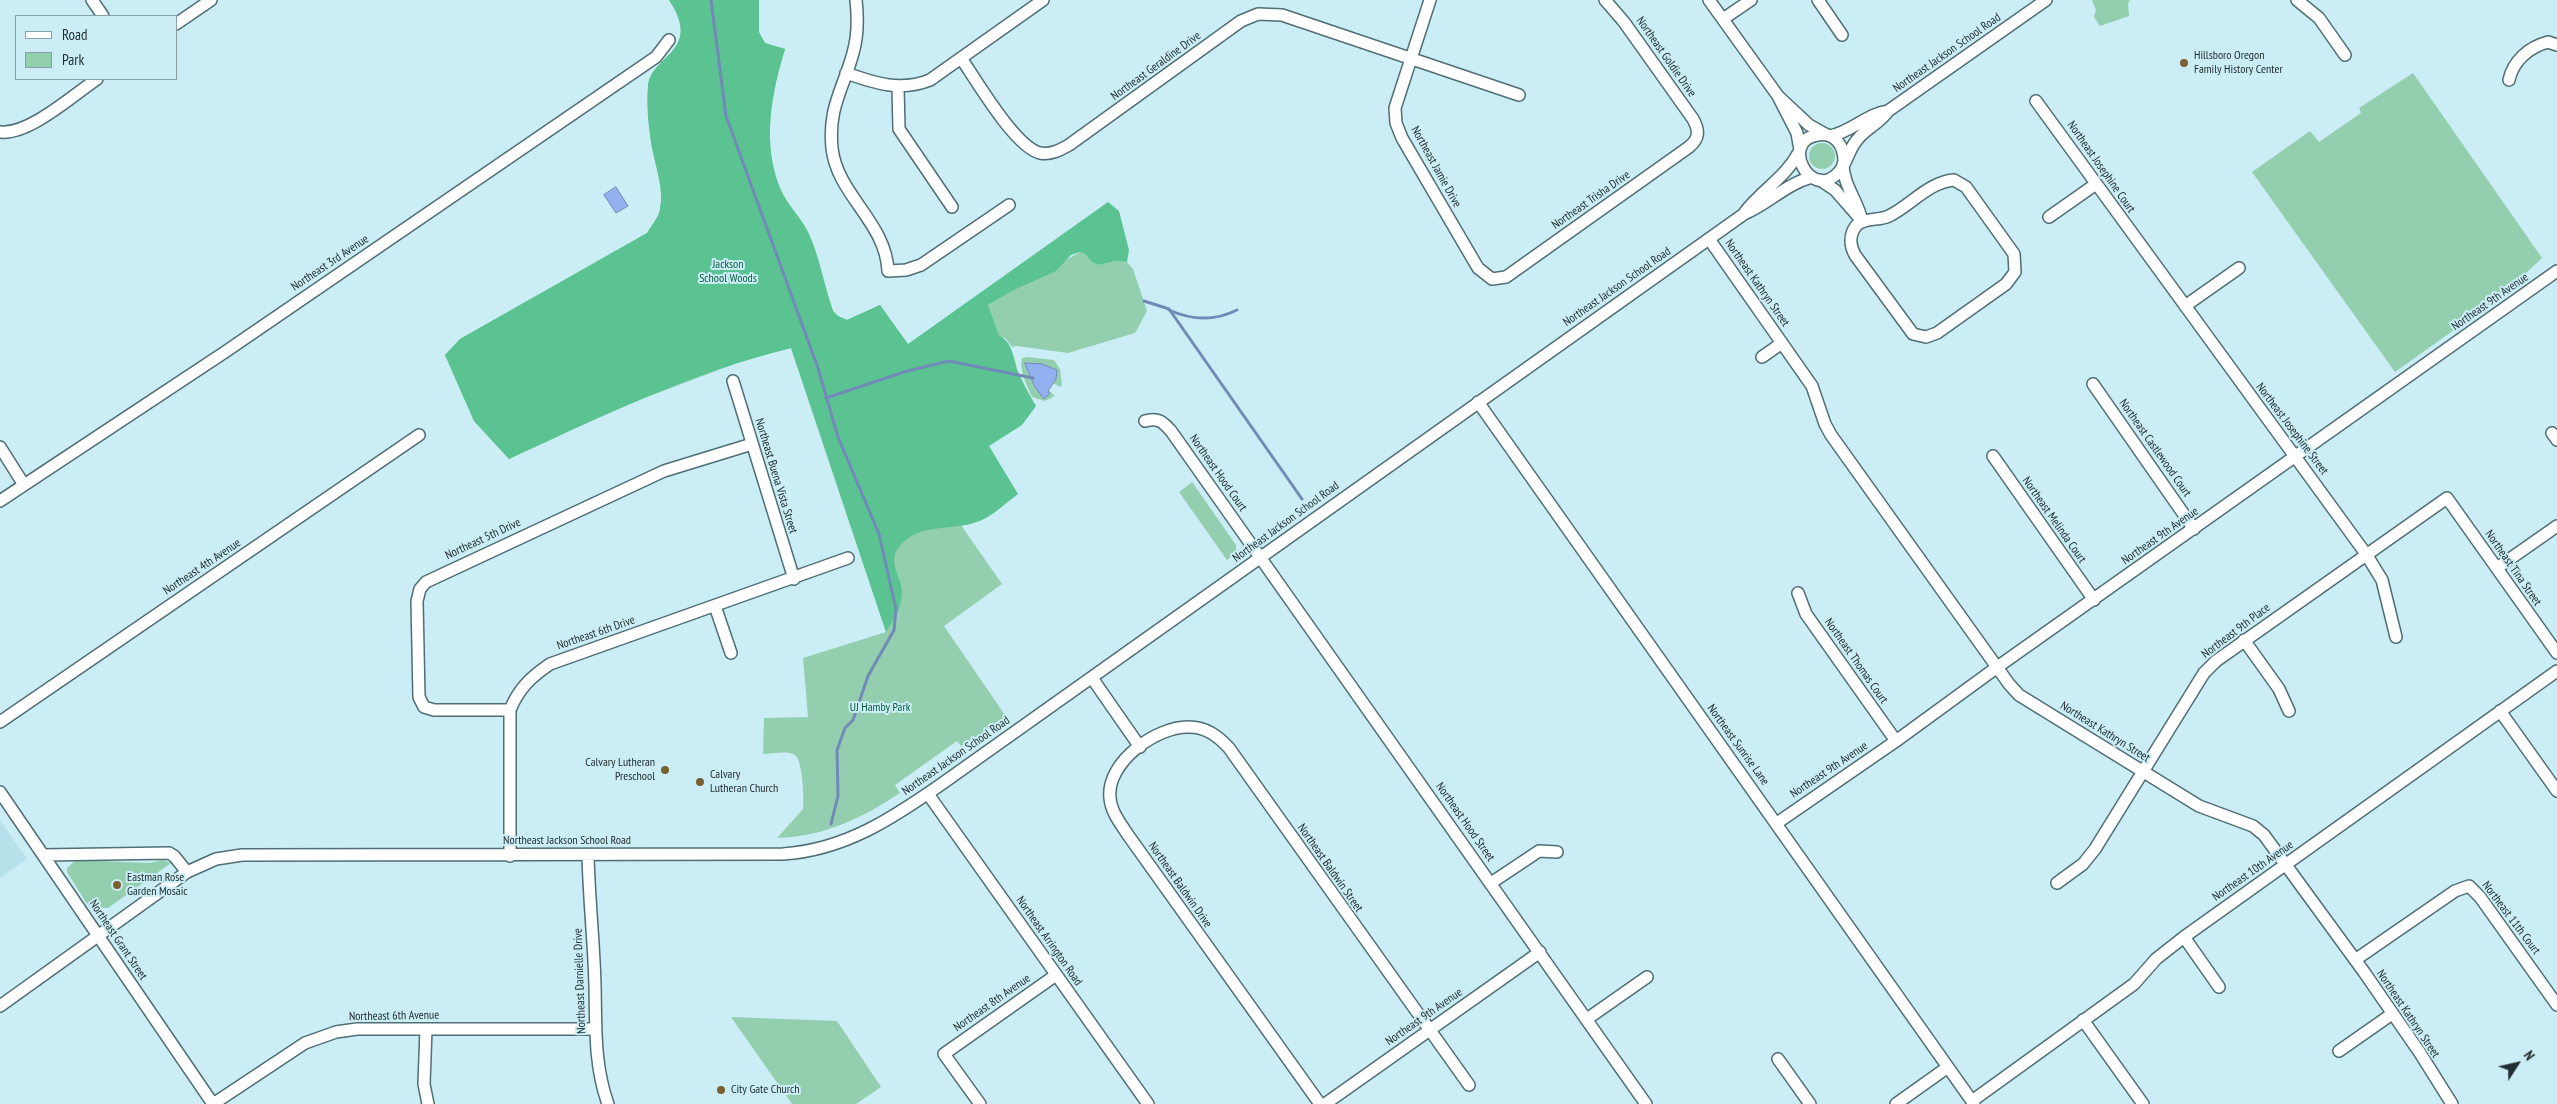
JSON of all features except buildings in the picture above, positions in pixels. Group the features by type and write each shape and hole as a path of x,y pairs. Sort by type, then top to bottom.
{"street":[{"path":"92,0 102,15"},
{"path":"178,23 211,0"},
{"path":"856,0 856,38 832,115 833,154 843,181 878,233 885,249 888,271 905,270 921,265 1009,205"},
{"path":"846,73 872,82 898,87 930,80 1043,0"},
{"name":"Northeast Jamie Drive","path":"1430,0 1395,108 1396,123 1402,138 1478,268 1492,279"},
{"name":"Northeast Goldie Drive","path":"1605,0 1624,22 1693,119 1699,134"},
{"path":"1710,0 1778,96 1797,134 1801,167 1835,190 1862,222"},
{"path":"1723,19 1750,0"},
{"path":"1818,0 1842,35"},
{"name":"Northeast Jackson School Road","path":"1844,162 1858,138 1880,122 1888,111 2046,0"},
{"path":"2297,0 2319,18 2345,56"},
{"name":"Northeast Geraldine Drive","path":"960,58 1014,134 1026,146 1040,153 1054,153 1069,145 1241,21 1258,14 1282,15 1520,94"},
{"name":"Northeast 3rd Avenue","path":"0,501 225,352 656,57 669,40"},
{"path":"2509,80 2515,64 2527,53 2548,42 2557,45"},
{"path":"0,132 9,133 25,128 96,80"},
{"path":"898,87 899,129 952,207"},
{"path":"1778,96 1809,125 1829,135 1842,146 1846,181 1859,206 1862,222"},
{"name":"Northeast Josephine Court","path":"2036,101 2126,227 2145,248"},
{"name":"Northeast Jackson School Road","path":"1829,135 1845,132 1874,113 1888,111"},
{"name":"Northeast Trisha Drive","path":"1492,279 1506,277 1689,147 1694,143 1699,134"},
{"path":"1800,151 1803,144 1813,136 1829,135"},
{"name":"Northeast Jackson School Road","path":"1744,214 1756,198 1785,173 1800,151"},
{"path":"1816,178 1834,176 1844,162"},
{"name":"Northeast Jackson School Road","path":"0,1006 187,872 209,861 242,856 755,855 806,852 827,848 868,832 928,794 1744,214 1762,206 1793,184 1816,178"},
{"path":"1954,180 1960,182 2014,254 2015,272 2006,284 1937,333 1926,337 1913,334 1905,326 1851,248 1853,230 1862,222 1888,217 1937,184 1954,180"},
{"path":"2049,217 2096,184"},
{"name":"Northeast Kathryn Street","path":"1709,239 1816,392 1825,424 1831,434 1996,668 2019,694 2199,806 2253,826 2272,843 2355,960 2452,1104"},
{"name":"Northeast Josephine Street","path":"2145,248 2185,306 2366,554 2382,580 2396,638"},
{"path":"2185,306 2239,268"},
{"name":"Northeast 9th Avenue","path":"1777,823 1896,741 2557,270"},
{"name":"Northeast Kathryn Street","path":"1762,358 1782,343"},
{"name":"Northeast Buena Vista Street","path":"733,381 794,580"},
{"name":"Northeast Castlewood Court","path":"2093,384 2194,528"},
{"name":"Northeast Sunrise Lane","path":"1478,402 1973,1102"},
{"name":"Northeast Hood Court","path":"1145,421 1152,418 1162,421 1172,431 1261,557"},
{"name":"Northeast 4th Avenue","path":"0,722 419,435"},
{"name":"Northeast 5th Drive","path":"510,710 434,710 424,707 419,697 418,600 420,589 426,582 664,471 752,444"},
{"path":"0,447 24,485"},
{"name":"Northeast Melinda Court","path":"1993,456 2094,600"},
{"name":"Northeast 9th Place","path":"2057,883 2082,864 2095,849 2204,673 2216,661 2447,498"},
{"name":"Northeast Tina Street","path":"2447,498 2557,653"},
{"path":"2497,568 2557,526"},
{"name":"Northeast Hood Street","path":"1261,557 1646,1104"},
{"name":"Northeast 6th Drive","path":"510,856 510,710 516,694 528,680 550,664 794,580 848,558"},
{"name":"Northeast Thomas Court","path":"1798,593 1806,614 1896,741"},
{"path":"715,606 731,653"},
{"path":"2244,640 2279,689 2288,712"},
{"name":"Northeast 10th Avenue","path":"1973,1102 2134,984 2156,958 2184,937 2557,671"},
{"path":"1092,678 1140,747"},
{"path":"2500,711 2557,791"},
{"name":"Northeast Baldwin Street","path":"1140,747 1154,738 1179,727 1202,728 1213,733 1221,740 1468,1085"},
{"name":"Northeast Baldwin Drive","path":"1140,747 1123,762 1112,779 1110,798 1116,817 1320,1104"},
{"name":"Northeast Grant Street","path":"0,792 213,1104"},
{"name":"Northeast Arrington Road","path":"928,794 1148,1104"},
{"path":"1491,883 1538,851 1557,852"},
{"path":"43,855 169,853 174,856 187,872"},
{"name":"Northeast Darnielle Drive","path":"588,855 598,1071 608,1104"},
{"name":"Northeast 11th Court","path":"2355,960 2455,891 2469,886 2480,897 2557,1005"},
{"path":"2184,937 2219,987"},
{"name":"Northeast 9th Avenue","path":"1325,1104 1540,952"},
{"name":"Northeast 8th Avenue","path":"980,1104 944,1054 1056,975"},
{"path":"1587,1019 1648,977"},
{"path":"2339,1051 2392,1014"},
{"path":"2083,1020 2143,1104"},
{"name":"Northeast 6th Avenue","path":"213,1104 287,1054 320,1037 357,1029 595,1029"},
{"path":"426,1029 424,1084 428,1104"},
{"path":"1778,1059 1810,1104"},
{"path":"1896,1104 1948,1067"}],"shaded area":[{"path":"0,820 27,859 0,878"}],"green space":[{"name":"Jackson School Woods","path":"669,0 759,0 759,33 765,43 785,49 770,119 771,154 780,188 809,234 833,311 838,316 847,320 880,305 965,426 961,525 1002,584 944,626 1007,718 961,746 957,741 895,785 900,793 872,810 826,830 794,837 777,838 803,809 800,765 798,759 792,754 784,752 763,754 764,718 808,717 803,658 886,632 791,348 742,361 621,407 509,459 474,421 445,355 460,339 647,233 655,221 659,212 661,194 650,134 648,87 651,76 657,67 678,42 681,31 678,18"},
{"name":"Jackson School Woods","path":"669,0 759,0 759,32 765,43 785,49 770,119 771,154 774,171 783,194 809,234 833,311 838,316 847,320 880,305 908,344 1108,202 1119,211 1129,250 1127,262 1115,261 1099,265 1080,252 1071,255 1056,271 1014,290 988,305 999,335 1008,343 1019,374 1036,406 1022,425 989,446 1018,494 984,519 974,523 917,533 899,547 894,558 894,564 901,585 902,597 897,613 886,632 791,348 718,370 647,397 509,459 474,421 445,355 460,339 647,233 655,221 659,212 661,194 650,134 647,94 651,76 678,42 681,31 678,18"},
{"path":"2092,0 2130,0 2128,3 2129,16 2100,26 2094,17 2096,10"},
{"path":"2413,73 2542,258 2525,274 2520,283 2395,372 2252,172 2310,131 2319,142 2361,113 2359,108"},
{"path":"1822,143 1831,147 1835,156 1831,165 1822,169 1813,165 1809,156 1813,147"},
{"path":"1080,252 1099,265 1115,261 1127,262 1133,269 1147,311 1135,333 1068,353 1017,346 1012,347 1006,339 999,335 988,305"},
{"path":"1022,358 1054,360 1060,369 1062,385 1060,387 1053,383 1048,390 1055,396 1045,401 1032,397 1024,378 1021,363"},
{"path":"1192,482 1236,545 1236,553 1227,560 1179,492"},
{"path":"76,860 149,863 163,860 171,863 108,908 89,907 67,872 67,868"},
{"path":"731,1017 837,1021 881,1087 856,1104 792,1104"}],"water":[{"path":"616,187 628,206 616,213 604,195"},
{"path":"1025,363 1042,364 1057,370 1056,379 1048,391 1050,393 1044,399 1035,387"}],"waterway":[{"path":"711,0 726,116 818,368 838,437 879,534 896,609 894,630 868,676 853,720 845,728 837,750 838,796 831,824"},
{"path":"1144,301 1169,309 1302,499"},
{"path":"1169,310 1186,316 1203,318 1229,314 1237,310"},
{"path":"826,398 907,371 949,361 1033,378"}],"place":[{"name":"Hillsboro Oregon Family History Center","path":"2184,63"},
{"name":"Calvary Lutheran Preschool","path":"665,770"},
{"name":"Calvary Lutheran Church","path":"700,782"},
{"name":"Eastman Rose Garden Mosaic","path":"117,885"},
{"name":"City Gate Church","path":"721,1090"}],"park label":[{"name":"UJ Hamby Park","path":"880,708"}]}
